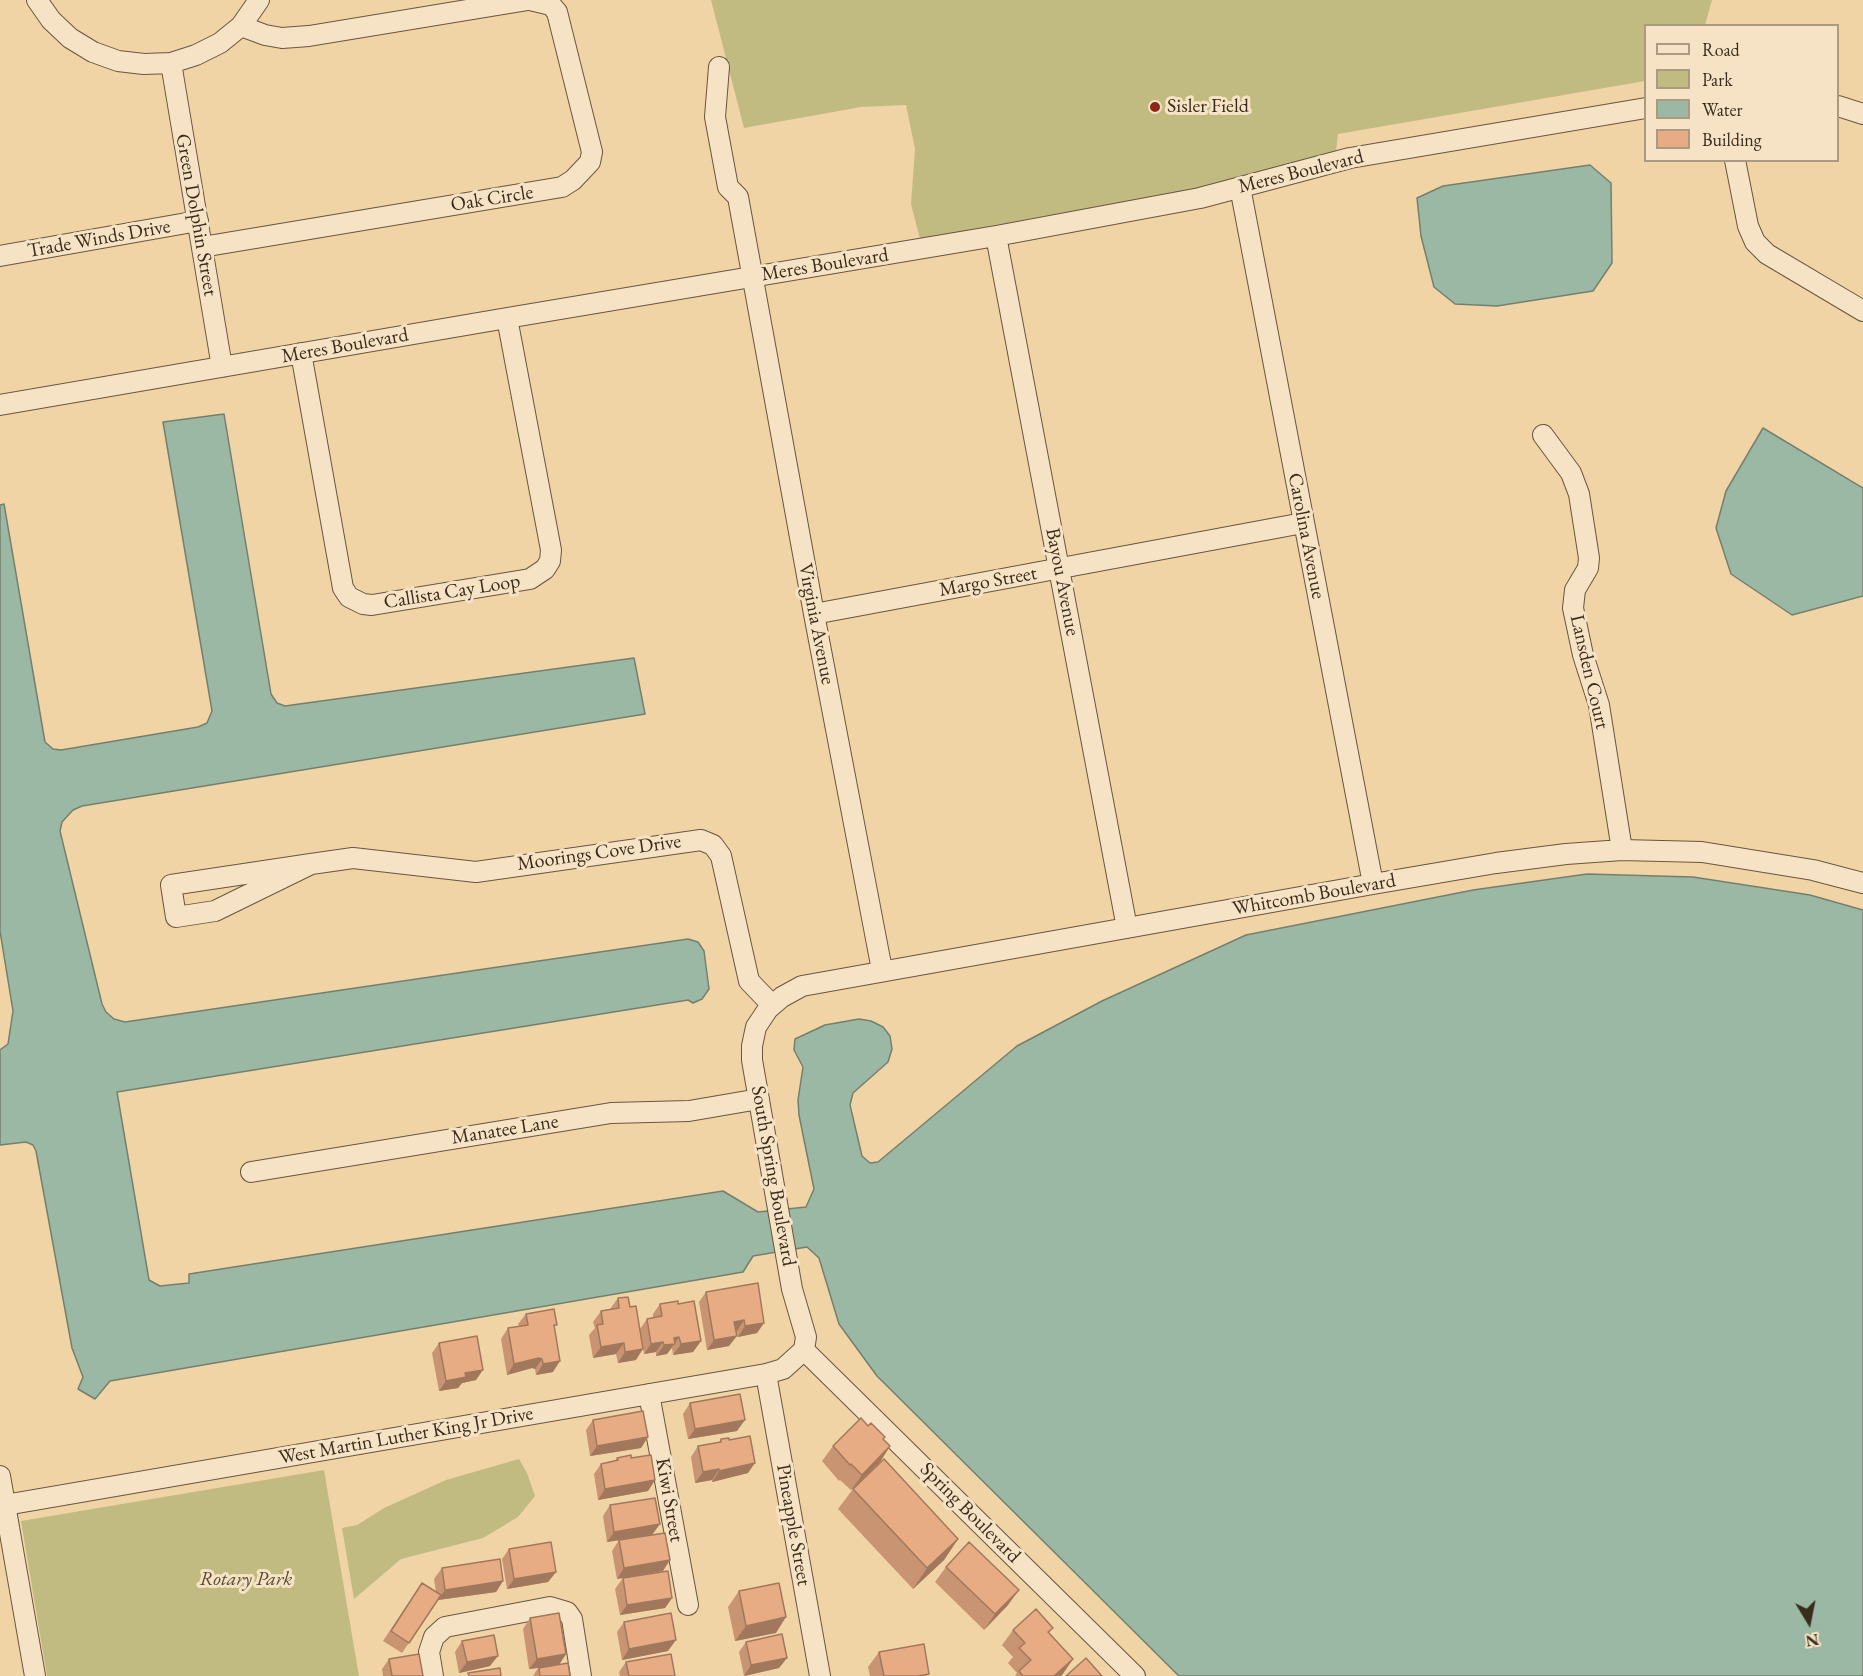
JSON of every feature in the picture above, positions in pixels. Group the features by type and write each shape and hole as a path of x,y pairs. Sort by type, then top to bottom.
{"street":[{"path":"37,0 51,20 70,38 93,52 118,61 144,64 171,63 220,43 240,26 260,0"},
{"name":"Oak Circle","path":"202,247 562,187 573,180 590,162 592,152 557,12 551,5 529,0 427,8 309,36 282,38 240,26"},
{"name":"Green Dolphin Street","path":"171,63 222,367"},
{"name":"Virginia Avenue","path":"719,67 716,117 728,187 738,197 882,970"},
{"path":"1839,106 1863,114"},
{"name":"Meres Boulevard","path":"0,405 996,236 1190,200 1350,158 1644,108"},
{"path":"1735,162 1748,226 1755,242 1767,254 1863,311"},
{"name":"Carolina Avenue","path":"1240,188 1373,884"},
{"name":"Trade Winds Drive","path":"0,256 198,221"},
{"name":"Bayou Avenue","path":"996,236 1126,928"},
{"name":"Callista Cay Loop","path":"301,353 343,588 349,597 363,604 372,605 530,579 545,569 550,561 551,550 507,318"},
{"name":"Lansden Court","path":"1543,435 1571,473 1578,494 1589,558 1588,568 1575,591 1573,608 1583,655 1599,705 1622,850"},
{"name":"Margo Street","path":"814,614 1303,523"},
{"name":"Moorings Cove Drive","path":"311,864 215,911 176,917 171,885 311,864 353,858 476,872 701,840 713,845 721,856 749,981 772,1005"},
{"name":"Whitcomb Boulevard","path":"772,1005 794,989 810,983 1373,884 1566,854 1622,850 1685,850 1716,853 1813,870 1863,883"},
{"name":"South Spring Boulevard","path":"772,1005 756,1027 752,1060 794,1300 804,1328 806,1344 804,1350"},
{"name":"Manatee Lane","path":"251,1172 610,1113 689,1111 759,1099"},
{"name":"West Martin Luther King Jr Drive","path":"3,1506 766,1374 783,1369 804,1350"},
{"name":"Spring Boulevard","path":"804,1350 1135,1676"},
{"name":"Pineapple Street","path":"766,1374 820,1676"},
{"name":"Kiwi Street","path":"649,1394 688,1605"},
{"path":"0,1476 3,1506 35,1676"},
{"path":"433,1676 429,1652 438,1632 450,1625 550,1607 567,1612 572,1619 581,1676"}],"green space":[{"name":"Sisler Field","path":"711,0 1712,0 1705,24 1644,24 1644,81 1338,134 1336,151 1198,188 920,239 911,204 915,149 906,105 861,107 744,128"},
{"path":"519,1459 535,1496 518,1517 483,1538 401,1559 354,1599 342,1528 357,1525 384,1508 446,1480"},
{"name":"Rotary Park","path":"324,1470 359,1676 47,1676 21,1521"}],"water":[{"path":"1590,165 1611,183 1612,263 1593,291 1497,306 1455,304 1434,287 1421,236 1417,198 1443,186"},
{"path":"224,414 271,694 277,703 285,706 634,658 645,714 82,806 73,810 62,822 60,831 102,1004 106,1012 114,1019 125,1022 688,939 698,942 704,951 709,989 702,999 693,1003 688,1000 117,1092 149,1280 160,1286 189,1283 189,1274 723,1191 758,1212 806,1207 814,1189 799,1115 798,1100 803,1067 794,1050 795,1039 825,1025 859,1019 871,1021 883,1027 890,1036 892,1049 888,1062 853,1093 850,1105 862,1156 870,1163 878,1162 1017,1046 1102,1001 1246,935 1473,890 1587,874 1693,877 1810,895 1863,910 1863,1676 1179,1676 877,1376 839,1324 819,1258 807,1247 753,1256 743,1272 110,1381 95,1399 78,1389 83,1377 72,1348 36,1151 33,1145 26,1142 0,1145 0,1050 8,1044 13,1011 0,931 0,505 4,504 45,742 53,749 61,750 198,727 207,723 212,711 163,422"},
{"path":"1763,428 1863,488 1863,596 1792,615 1731,574 1716,528 1726,491"}],"building":[{"path":"758,1283 764,1323 745,1326 744,1320 734,1322 737,1336 714,1340 706,1292"},
{"path":"628,1297 630,1307 636,1306 643,1349 625,1352 624,1343 601,1347 597,1325 603,1324 601,1311 619,1308 618,1298"},
{"path":"678,1301 678,1304 694,1301 701,1341 681,1344 679,1337 674,1338 675,1344 664,1345 663,1342 651,1344 647,1319 662,1316 660,1304"},
{"path":"554,1309 557,1325 554,1325 560,1361 543,1364 542,1359 539,1358 514,1364 508,1328 528,1325 526,1314"},
{"path":"477,1336 483,1370 465,1373 466,1377 446,1381 439,1343"},
{"path":"740,1394 745,1420 695,1429 690,1403"},
{"path":"643,1411 648,1437 597,1446 593,1420"},
{"path":"861,1418 868,1426 871,1423 885,1437 883,1439 890,1446 862,1475 833,1446"},
{"path":"750,1436 755,1463 703,1472 698,1446 721,1442 721,1439 729,1438 729,1440"},
{"path":"631,1455 631,1458 651,1455 655,1480 605,1489 601,1464"},
{"path":"884,1459 958,1539 927,1568 853,1489"},
{"path":"655,1498 660,1524 614,1532 610,1505"},
{"path":"665,1533 670,1560 624,1568 619,1540"},
{"path":"551,1542 556,1572 514,1579 509,1549"},
{"path":"969,1542 1019,1590 995,1614 946,1567"},
{"path":"500,1559 503,1581 445,1590 442,1568"},
{"path":"668,1571 672,1598 627,1605 623,1578"},
{"path":"422,1583 441,1595 409,1643 391,1631"},
{"path":"779,1583 786,1617 746,1626 739,1591"},
{"path":"1036,1609 1053,1628 1048,1632 1073,1659 1054,1676 1023,1676 1019,1671 1031,1660 1019,1648 1025,1643 1013,1630"},
{"path":"559,1613 566,1654 537,1659 530,1618"},
{"path":"671,1613 676,1640 629,1649 624,1622"},
{"path":"782,1634 787,1658 751,1665 746,1642"},
{"path":"494,1635 498,1656 467,1662 462,1641"},
{"path":"924,1644 929,1674 884,1676 879,1652"},
{"path":"419,1654 423,1676 392,1676 389,1659"},
{"path":"671,1654 675,1676 629,1676 626,1662"},
{"path":"1086,1658 1102,1676 1066,1676"},
{"path":"568,1663 570,1676 540,1676 539,1668"},
{"path":"500,1668 501,1676 469,1676 468,1673"}],"place":[{"name":"Sisler Field","path":"1155,107"}]}
